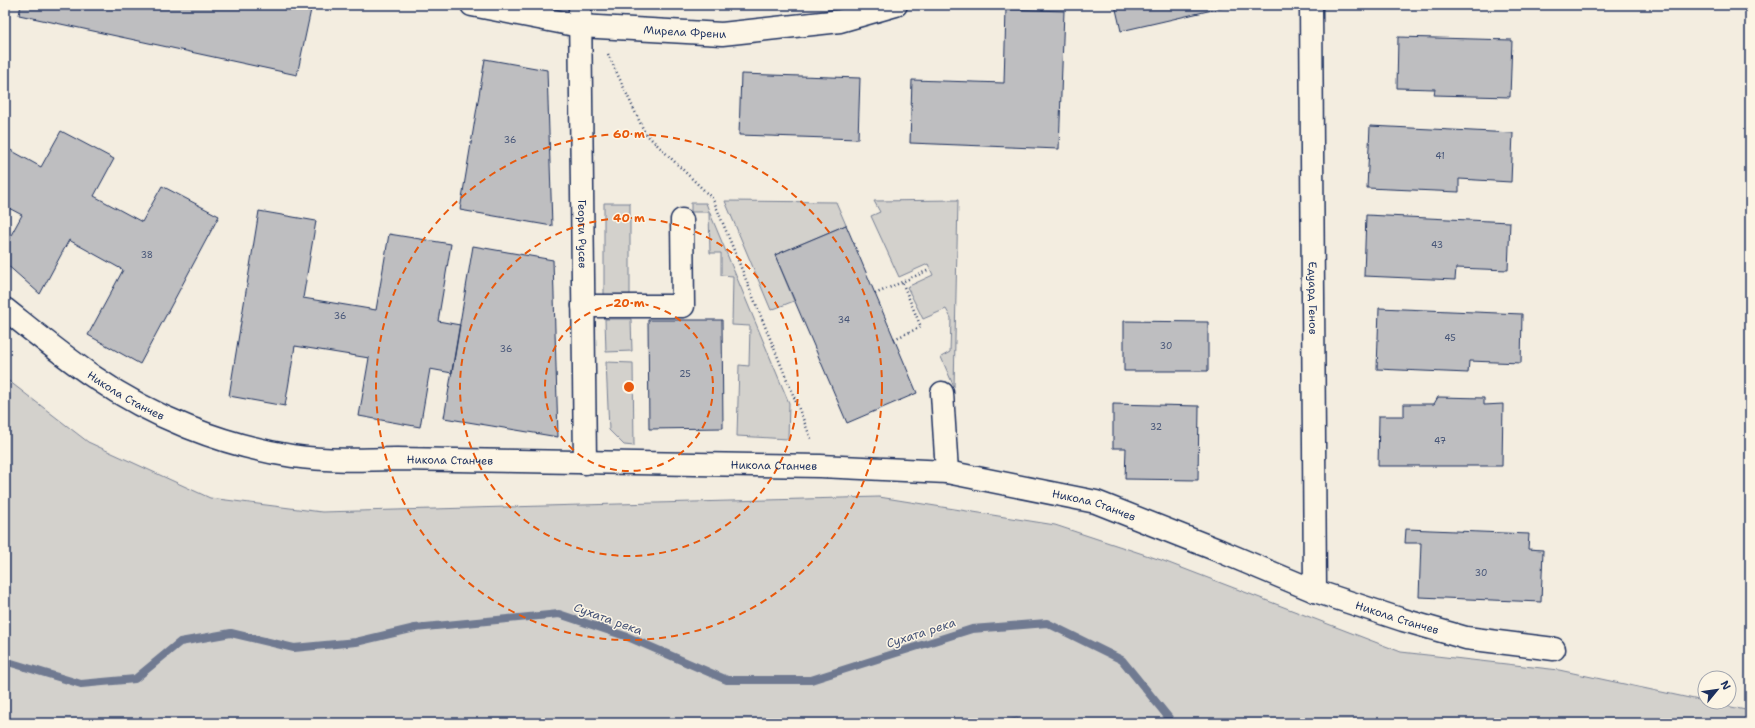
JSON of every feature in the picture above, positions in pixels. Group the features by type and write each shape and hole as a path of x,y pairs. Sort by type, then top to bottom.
{"street":[{"name":"Мирела Френи","path":"472,5 580,16 722,34 840,21 896,5"},
{"name":"Едуард Генов","path":"1311,5 1315,591"},
{"name":"Георги Русев","path":"580,16 584,463"},
{"path":"583,306 683,306 682,220"},
{"name":"Никола Станчев","path":"5,309 95,378 173,421 209,435 292,456 348,460 398,459 820,466 947,472 1096,502 1220,551 1315,591 1403,620 1466,638 1554,648"},
{"path":"942,393 947,472"}],"path":[{"path":"580,16 607,52 645,133 713,199 816,451 820,466"},
{"path":"875,294 929,270"},
{"path":"894,339 921,327 902,282"}],"shaded area":[{"path":"958,200 954,387 941,357 950,352 951,318 946,309 923,319 907,287 933,275 928,264 899,277 871,216 880,212 874,201"},
{"path":"725,201 836,202 846,225 775,255 794,301 771,310"},
{"path":"604,203 630,203 630,296 604,297"},
{"path":"691,203 706,203 789,403 788,439 737,436 739,365 749,366 750,326 732,325 733,276 721,275 721,253 710,253 709,212 691,212"},
{"path":"605,319 631,319 632,351 606,352"},
{"path":"606,362 633,363 634,446 624,445 609,430"},
{"path":"5,378 88,442 210,498 322,512 879,497 1055,525 1161,560 1401,652 1559,670 1697,700 1697,710 1737,710 1737,708 1750,711 1750,723 1024,723 1017,718 994,723 5,723"}],"building":[{"path":"21,5 312,5 297,75 19,15"},
{"path":"1115,5 1234,5 1121,31"},
{"path":"1006,9 1064,11 1059,149 910,143 912,80 1004,83"},
{"path":"1398,37 1512,40 1510,97 1434,95 1435,89 1397,88"},
{"path":"485,59 547,70 552,226 460,210"},
{"path":"741,74 860,78 858,139 739,135"},
{"path":"1370,126 1513,133 1511,182 1459,179 1459,192 1367,188"},
{"path":"61,131 114,159 94,196 142,222 162,186 219,216 140,364 88,335 123,270 69,240 40,294 5,263 5,246 22,215 5,206 5,147 41,167"},
{"path":"259,211 316,221 303,298 376,310 389,234 451,244 438,321 460,325 452,373 430,369 420,427 359,416 369,358 295,346 285,406 229,396"},
{"path":"1366,215 1510,222 1508,270 1456,268 1455,280 1364,276"},
{"path":"846,225 917,393 847,423 775,255"},
{"path":"473,246 553,260 558,437 444,418"},
{"path":"1379,308 1522,314 1521,363 1469,361 1468,373 1377,369"},
{"path":"648,320 722,320 723,428 649,429"},
{"path":"1124,321 1208,322 1208,371 1124,371"},
{"path":"1438,397 1484,398 1484,405 1503,404 1502,466 1378,466 1379,416 1404,416 1404,404 1434,404"},
{"path":"1113,404 1199,406 1198,480 1125,479 1126,448 1113,448"},
{"path":"1406,529 1529,534 1528,549 1543,550 1541,602 1419,597 1421,543 1405,543"}],"waterway":[{"name":"Сухата река","path":"5,661 81,684 135,679 180,642 231,633 294,648 356,642 415,628 559,614 628,637 727,680 811,680 972,629 1047,623 1122,660 1169,718 1170,723"}]}
